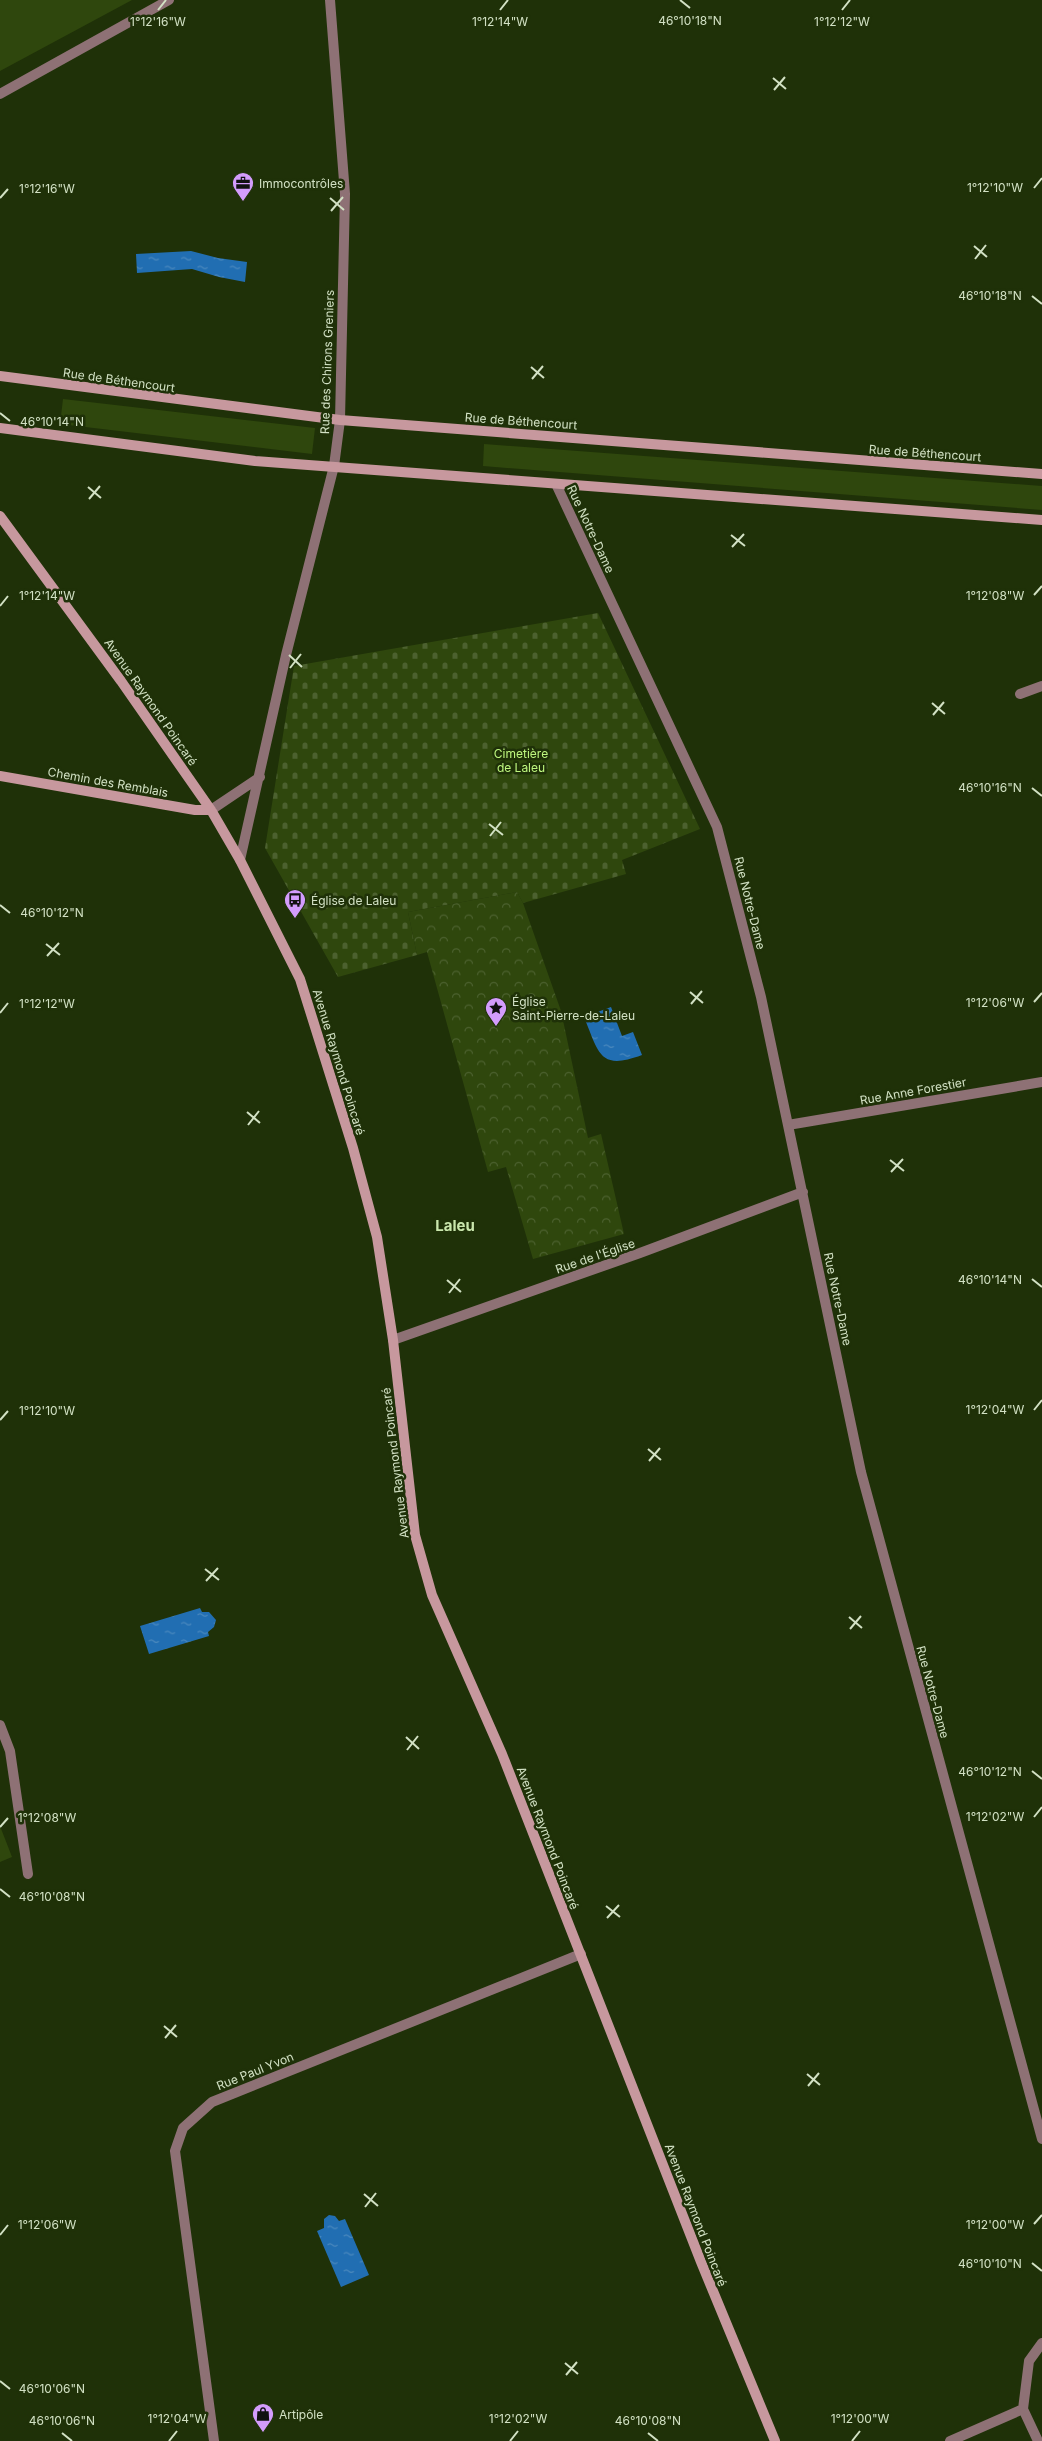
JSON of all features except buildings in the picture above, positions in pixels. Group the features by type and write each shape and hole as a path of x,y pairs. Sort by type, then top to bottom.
{"main road":[{"name":"Rue de Béthencourt","path":"0,376 340,420 1042,474"},
{"path":"0,428 255,461 1042,520"},
{"name":"Avenue Raymond Poincaré","path":"0,516 121,681 211,810 240,860 300,979 353,1148 377,1237 393,1340 415,1535 432,1594 502,1754 701,2262 775,2441"},
{"name":"Chemin des Remblais","path":"0,776 195,810 211,810"}],"street":[{"path":"0,94 169,0"},
{"name":"Rue des Chirons Greniers","path":"240,860 286,655 334,466 340,420 345,194 330,0"},
{"name":"Rue Notre-Dame","path":"556,484 717,826 761,997 861,1472 1042,2139"},
{"path":"1020,694 1042,686"},
{"path":"211,810 260,777"},
{"name":"Rue Anne Forestier","path":"788,1125 1042,1082"},
{"name":"Rue de l'Église","path":"393,1340 803,1192"},
{"path":"0,1725 10,1751 28,1874"},
{"name":"Rue Paul Yvon","path":"214,2441 175,2151 183,2128 212,2102 581,1954"},
{"path":"1038,2441 1023,2409 1029,2361 1040,2344"},
{"path":"950,2441 1023,2409"}],"green space":[{"path":"0,0 132,0 0,71"},
{"path":"63,399 315,428 312,454 60,424"},
{"path":"484,444 1042,486 1042,510 483,466"},
{"name":"Cimetière de Laleu","path":"598,613 700,829 622,860 626,874 523,903 517,892 408,912 417,955 338,977 265,848 294,666"},
{"path":"517,892 523,903 561,1011 588,1138 601,1134 624,1234 533,1259 506,1167 488,1172 427,952 417,955 408,912"},
{"path":"0,1826 12,1857 0,1862"}],"water":[{"path":"191,251 218,258 247,262 245,282 192,269 137,273 136,254"},
{"path":"611,1007 622,1036 633,1032 642,1055 617,1061 609,1060 602,1056 584,1017"},
{"path":"200,1608 202,1612 209,1612 216,1620 214,1627 208,1632 209,1636 149,1654 140,1626"},
{"path":"329,2215 335,2216 339,2221 345,2219 369,2275 341,2287 317,2231 324,2228 324,2219"}],"place":[{"name":"Immocontrôles","path":"243,202"},
{"name":"Église de Laleu","path":"295,919"},
{"name":"Église Saint-Pierre-de-Laleu","path":"496,1027"},
{"name":"Artipôle","path":"263,2433"}],"district":[{"name":"Laleu","path":"455,1225"}]}
